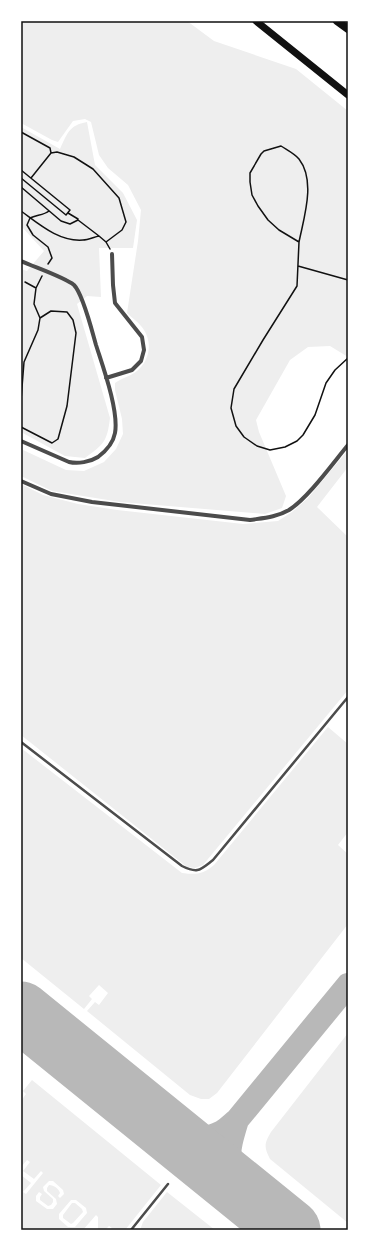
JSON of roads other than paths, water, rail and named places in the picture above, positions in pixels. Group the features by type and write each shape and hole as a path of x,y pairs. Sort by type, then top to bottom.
{"highway":[{"path":"337,21 348,29"}],"main road":[{"path":"256,21 348,95"}],"street":[{"path":"106,378 132,370 141,361 144,350 142,337 116,303 112,285 112,254"},
{"path":"21,261 74,286 83,302 116,417 115,434 107,451 94,459 76,464 21,441"},
{"path":"21,481 51,494 92,502 250,520 272,517 289,510 305,497 348,445"}],"lane":[{"path":"21,742 182,866 192,871 201,870 213,860 348,697"},
{"path":"131,1230 168,1184"}]}
